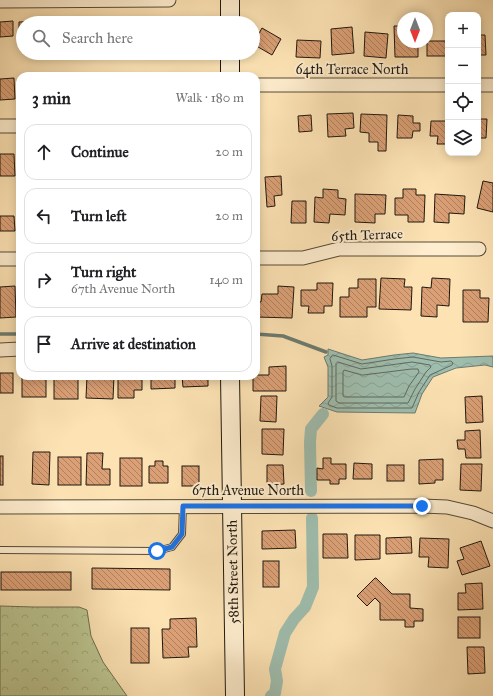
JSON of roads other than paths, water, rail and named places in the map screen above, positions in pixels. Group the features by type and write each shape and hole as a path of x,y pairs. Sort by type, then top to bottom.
{"street":[{"path":"0,1 169,0"},
{"path":"230,0 230,16"},
{"path":"230,60 230,72"},
{"name":"64th Terrace North","path":"260,85 445,85"},
{"path":"481,85 493,85"},
{"path":"0,126 16,126"},
{"name":"65th Terrace","path":"260,258 303,258 339,249 479,249"},
{"path":"0,259 16,259"},
{"path":"0,350 16,350"},
{"name":"58th Street North","path":"230,380 235,694"},
{"name":"67th Avenue North","path":"0,507 447,507 473,513 493,521"}],"lane":[{"path":"0,550 157,551 172,547 182,534 183,506"}],"water":[{"path":"328,349 362,360 413,353 441,358 493,356 493,367 485,365 456,368 433,377 422,394 415,413 337,412 319,406 328,397 328,367 324,357 328,355"}],"waterway":[{"path":"0,334 16,334"},
{"path":"260,334 283,336 326,352"},
{"path":"311,491 311,429 323,414"},
{"path":"271,696 275,693 277,681 275,669 285,633 294,619 305,607 313,587 312,518"}]}
